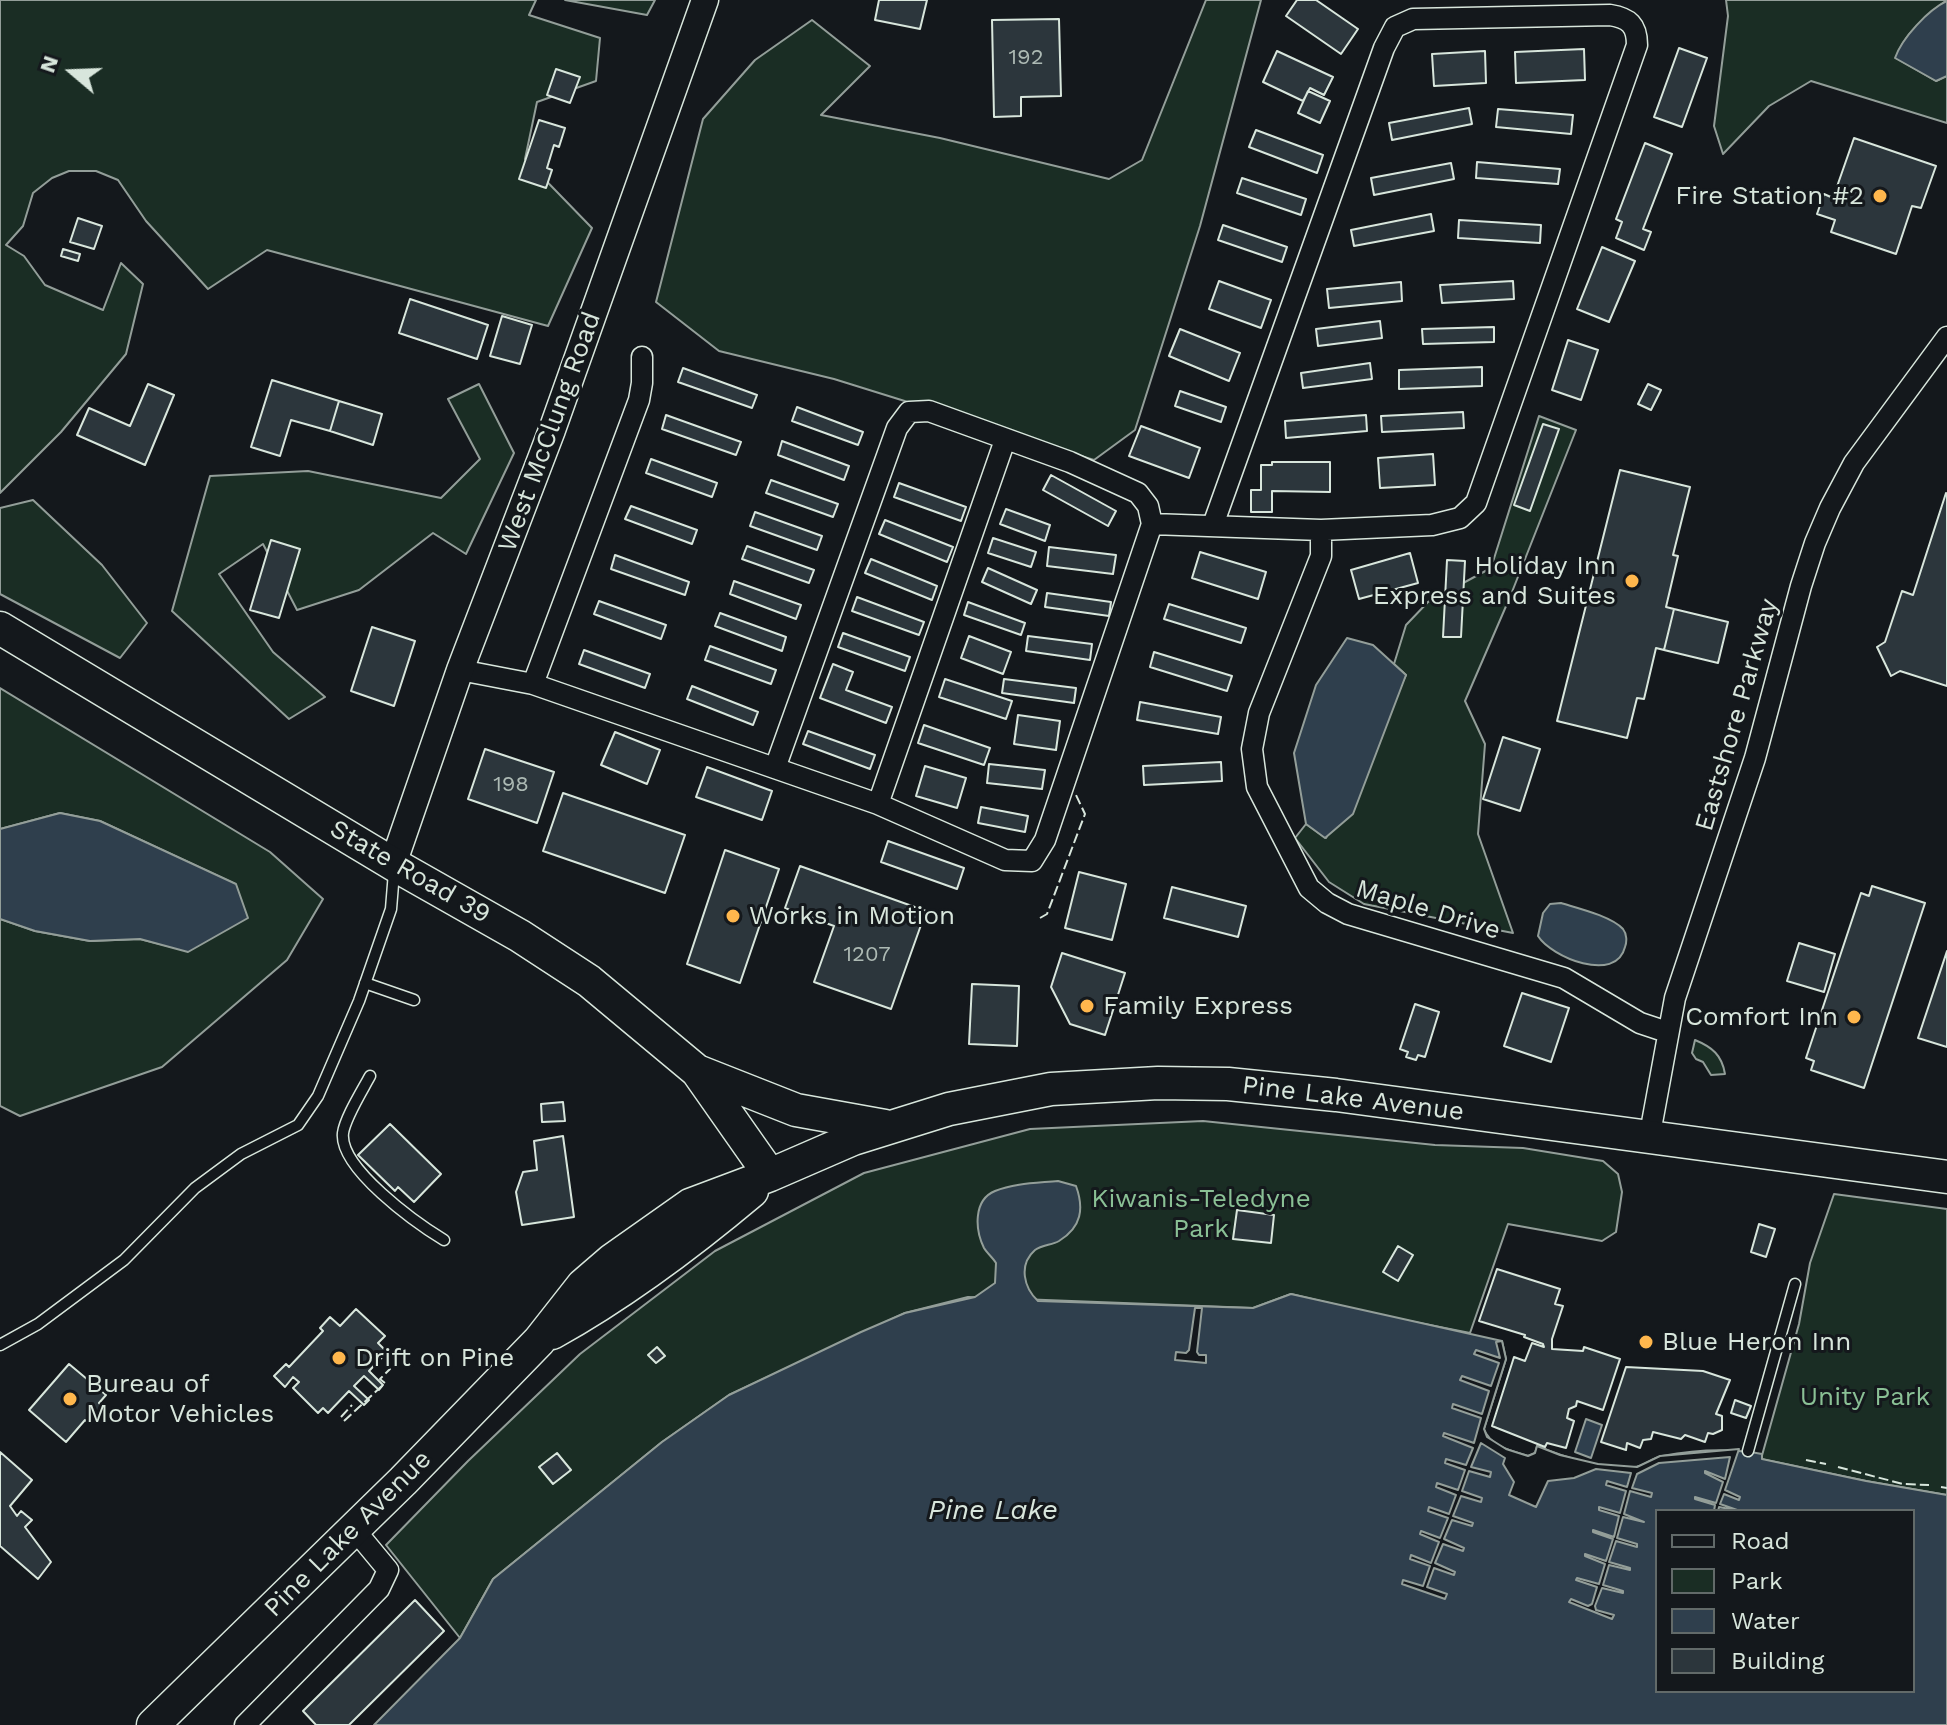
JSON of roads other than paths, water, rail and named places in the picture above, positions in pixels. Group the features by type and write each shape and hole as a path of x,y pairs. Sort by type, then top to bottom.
{"main road":[{"name":"State Road 39","path":"0,628 393,864 520,936 589,981 697,1071 770,1175"},
{"path":"697,1071 796,1110 889,1127"},
{"name":"Pine Lake Avenue","path":"153,1725 354,1529 539,1341 593,1311 699,1235 770,1175 889,1127 949,1109 1051,1089 1171,1083 1228,1084 1336,1095 1947,1177"}],"street":[{"name":"West McClung Road","path":"393,864 460,670 546,444 705,0"},
{"path":"1152,524 1321,530 1432,525 1460,518 1476,503 1637,45 1633,24 1623,17 1610,15 1413,19 1395,27 1384,48 1213,525"},
{"name":"Eastshore Parkway","path":"1649,1139 1675,998 1755,758 1815,543 1854,463 1947,337"},
{"path":"533,684 639,400 642,357"},
{"path":"460,670 533,684 878,804 1005,860 1032,861 1045,840 1152,524 1148,506 1138,493 1070,462 929,411 909,412 897,428 775,768"},
{"path":"878,804 1005,440"},
{"name":"Maple Drive","path":"1321,530 1321,556 1259,713 1252,749 1257,787 1309,888 1327,903 1348,914 1564,978 1640,1023 1667,1032"},
{"path":"245,1725 379,1589 388,1570 354,1529"}],"lane":[{"path":"0,1345 38,1324 124,1260 195,1188 241,1154 298,1125 318,1096 365,983 394,897 393,864"},
{"path":"365,983 414,1000"},
{"path":"370,1076 343,1130 343,1148 358,1168 412,1220 444,1240"},
{"path":"1748,1451 1795,1284"}],"water":[{"path":"1947,1 1947,76 1936,81 1895,58 1916,25"},
{"path":"1347,638 1373,645 1406,675 1353,814 1325,838 1306,824 1294,753 1316,685"},
{"path":"60,813 100,821 236,884 248,918 188,952 140,939 90,941 35,931 0,919 0,829"},
{"path":"1561,903 1618,924 1626,936 1619,958 1609,964 1583,963 1545,944 1538,936 1543,913 1550,904"},
{"name":"Pine Lake","path":"1058,1181 1076,1186 1080,1202 1077,1223 1067,1236 1035,1250 1026,1262 1026,1283 1038,1301 1253,1308 1291,1294 1502,1341 1506,1359 1484,1429 1496,1444 1528,1456 1535,1453 1537,1446 1584,1462 1637,1467 1658,1457 1687,1452 1750,1452 1762,1454 1762,1459 1947,1495 1947,1725 374,1725 460,1638 493,1579 662,1442 729,1395 905,1313 975,1297 995,1283 996,1263 984,1248 979,1233 979,1208 988,1195 1018,1185"},
{"path":"1586,1419 1602,1425 1591,1458 1575,1452"}],"place":[{"name":"Fire Station #2","path":"1880,196"},
{"name":"Holiday Inn Express and Suites","path":"1632,581"},
{"name":"Works in Motion","path":"733,916"},
{"name":"Family Express","path":"1087,1006"},
{"name":"Comfort Inn","path":"1854,1017"},
{"name":"Blue Heron Inn","path":"1646,1342"},
{"name":"Drift on Pine","path":"339,1358"},
{"name":"Bureau of Motor Vehicles","path":"70,1399"}],"park label":[{"name":"Kiwanis-Teledyne Park","path":"1201,1214"},
{"name":"Unity Park","path":"1865,1397"}]}
